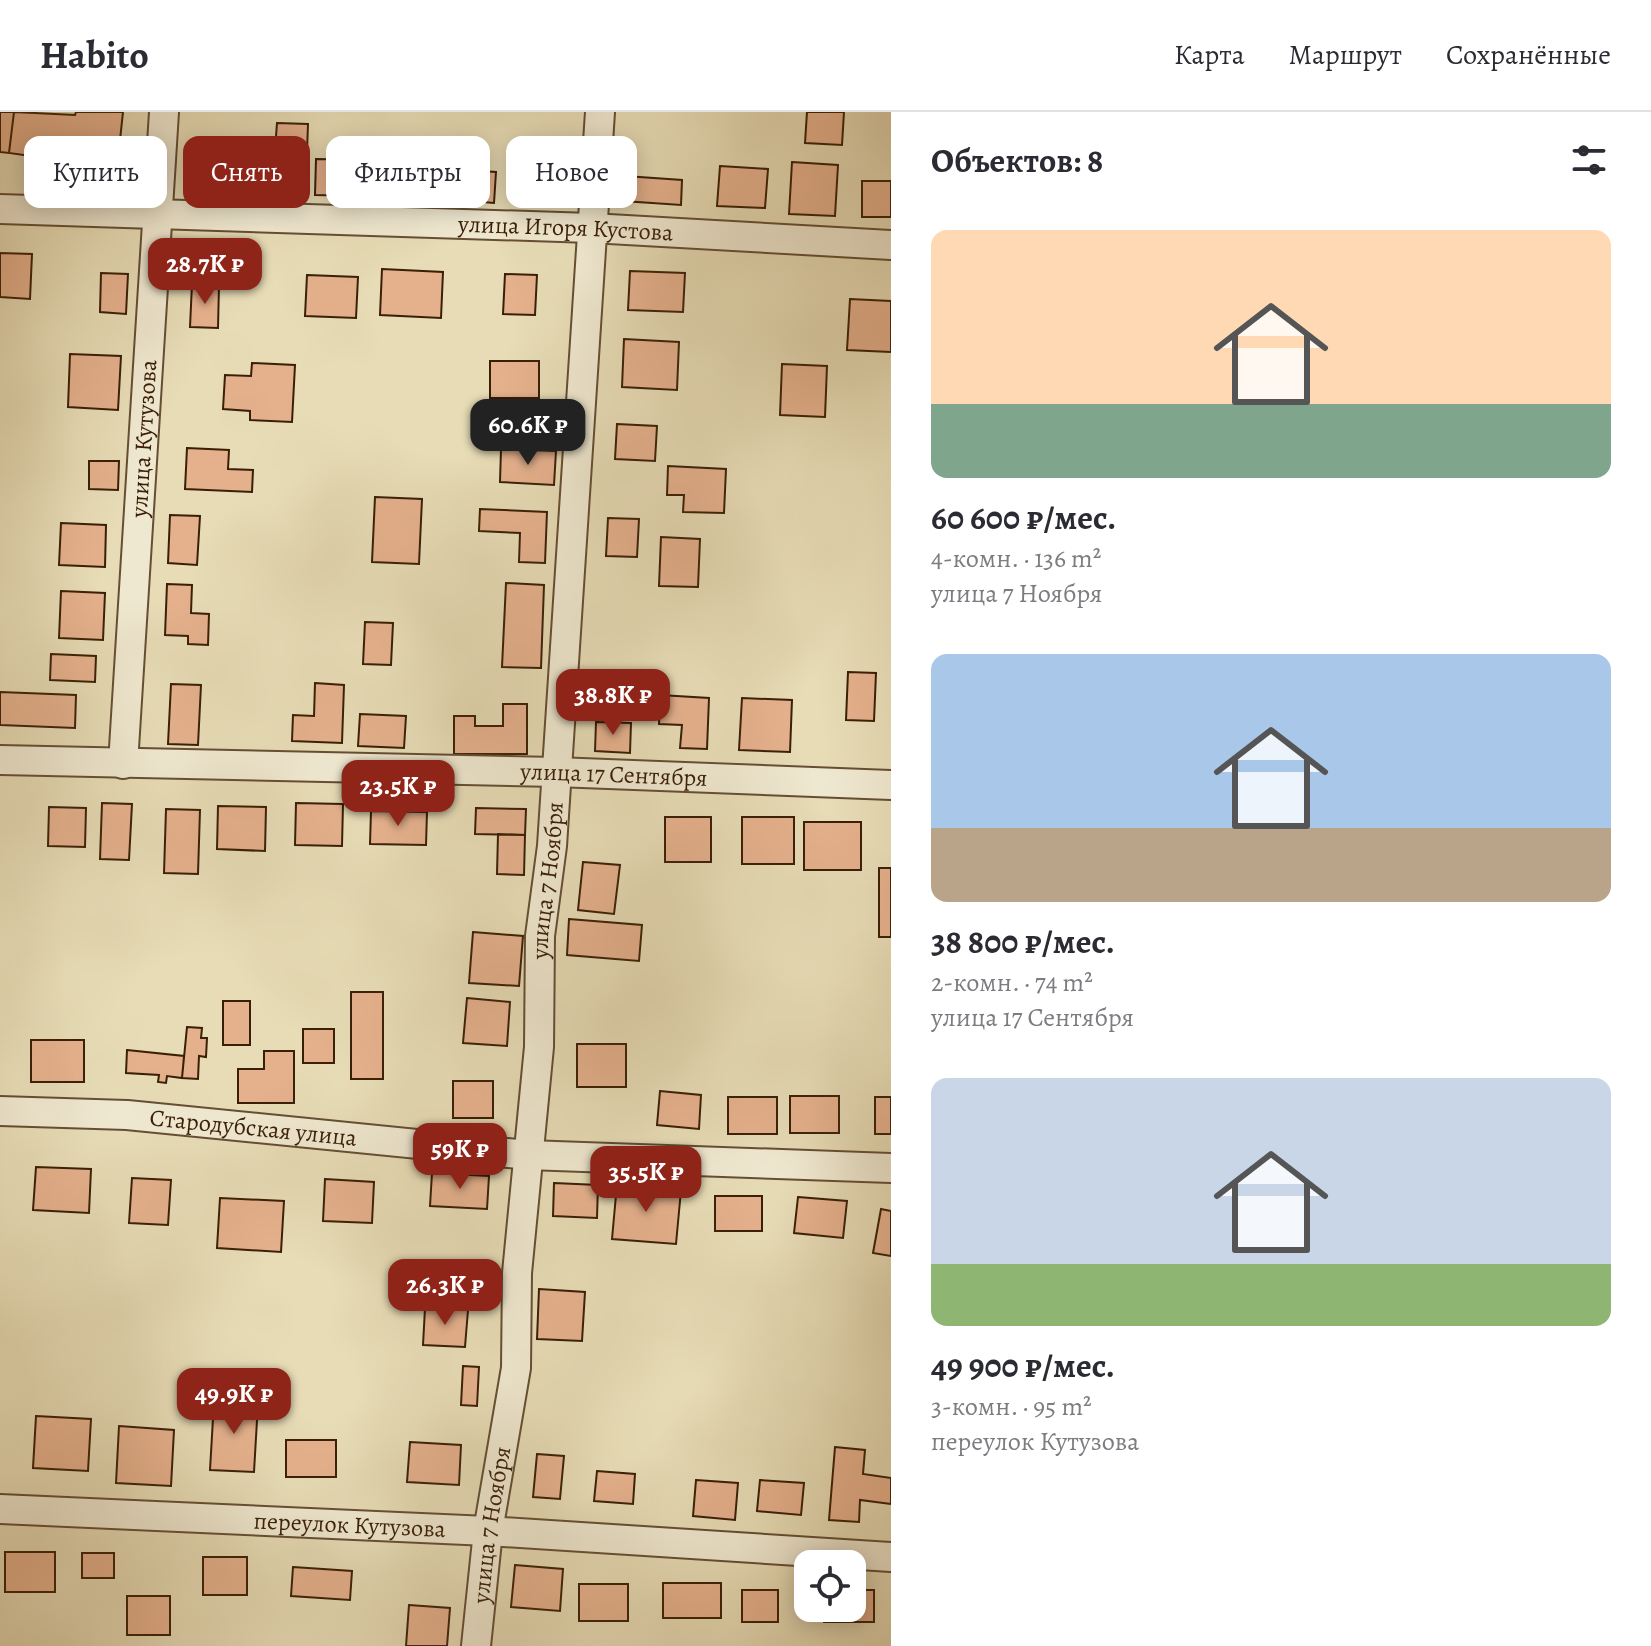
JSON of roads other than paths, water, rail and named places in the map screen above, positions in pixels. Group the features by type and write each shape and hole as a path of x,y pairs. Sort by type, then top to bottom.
{"street":[{"name":"улица Кутузова","path":"123,764 164,112"},
{"name":"улица 7 Ноября","path":"476,1646 488,1531 516,1368 517,1273 539,1047 540,936 552,846 600,112"},
{"name":"улица Игоря Кустова","path":"0,209 591,228 891,245"},
{"name":"улица 17 Сентября","path":"0,760 556,772 891,785"},
{"name":"Стародубская улица","path":"0,1111 127,1115 528,1155 891,1168"},
{"name":"переулок Кутузова","path":"0,1509 488,1531 891,1557"}]}
